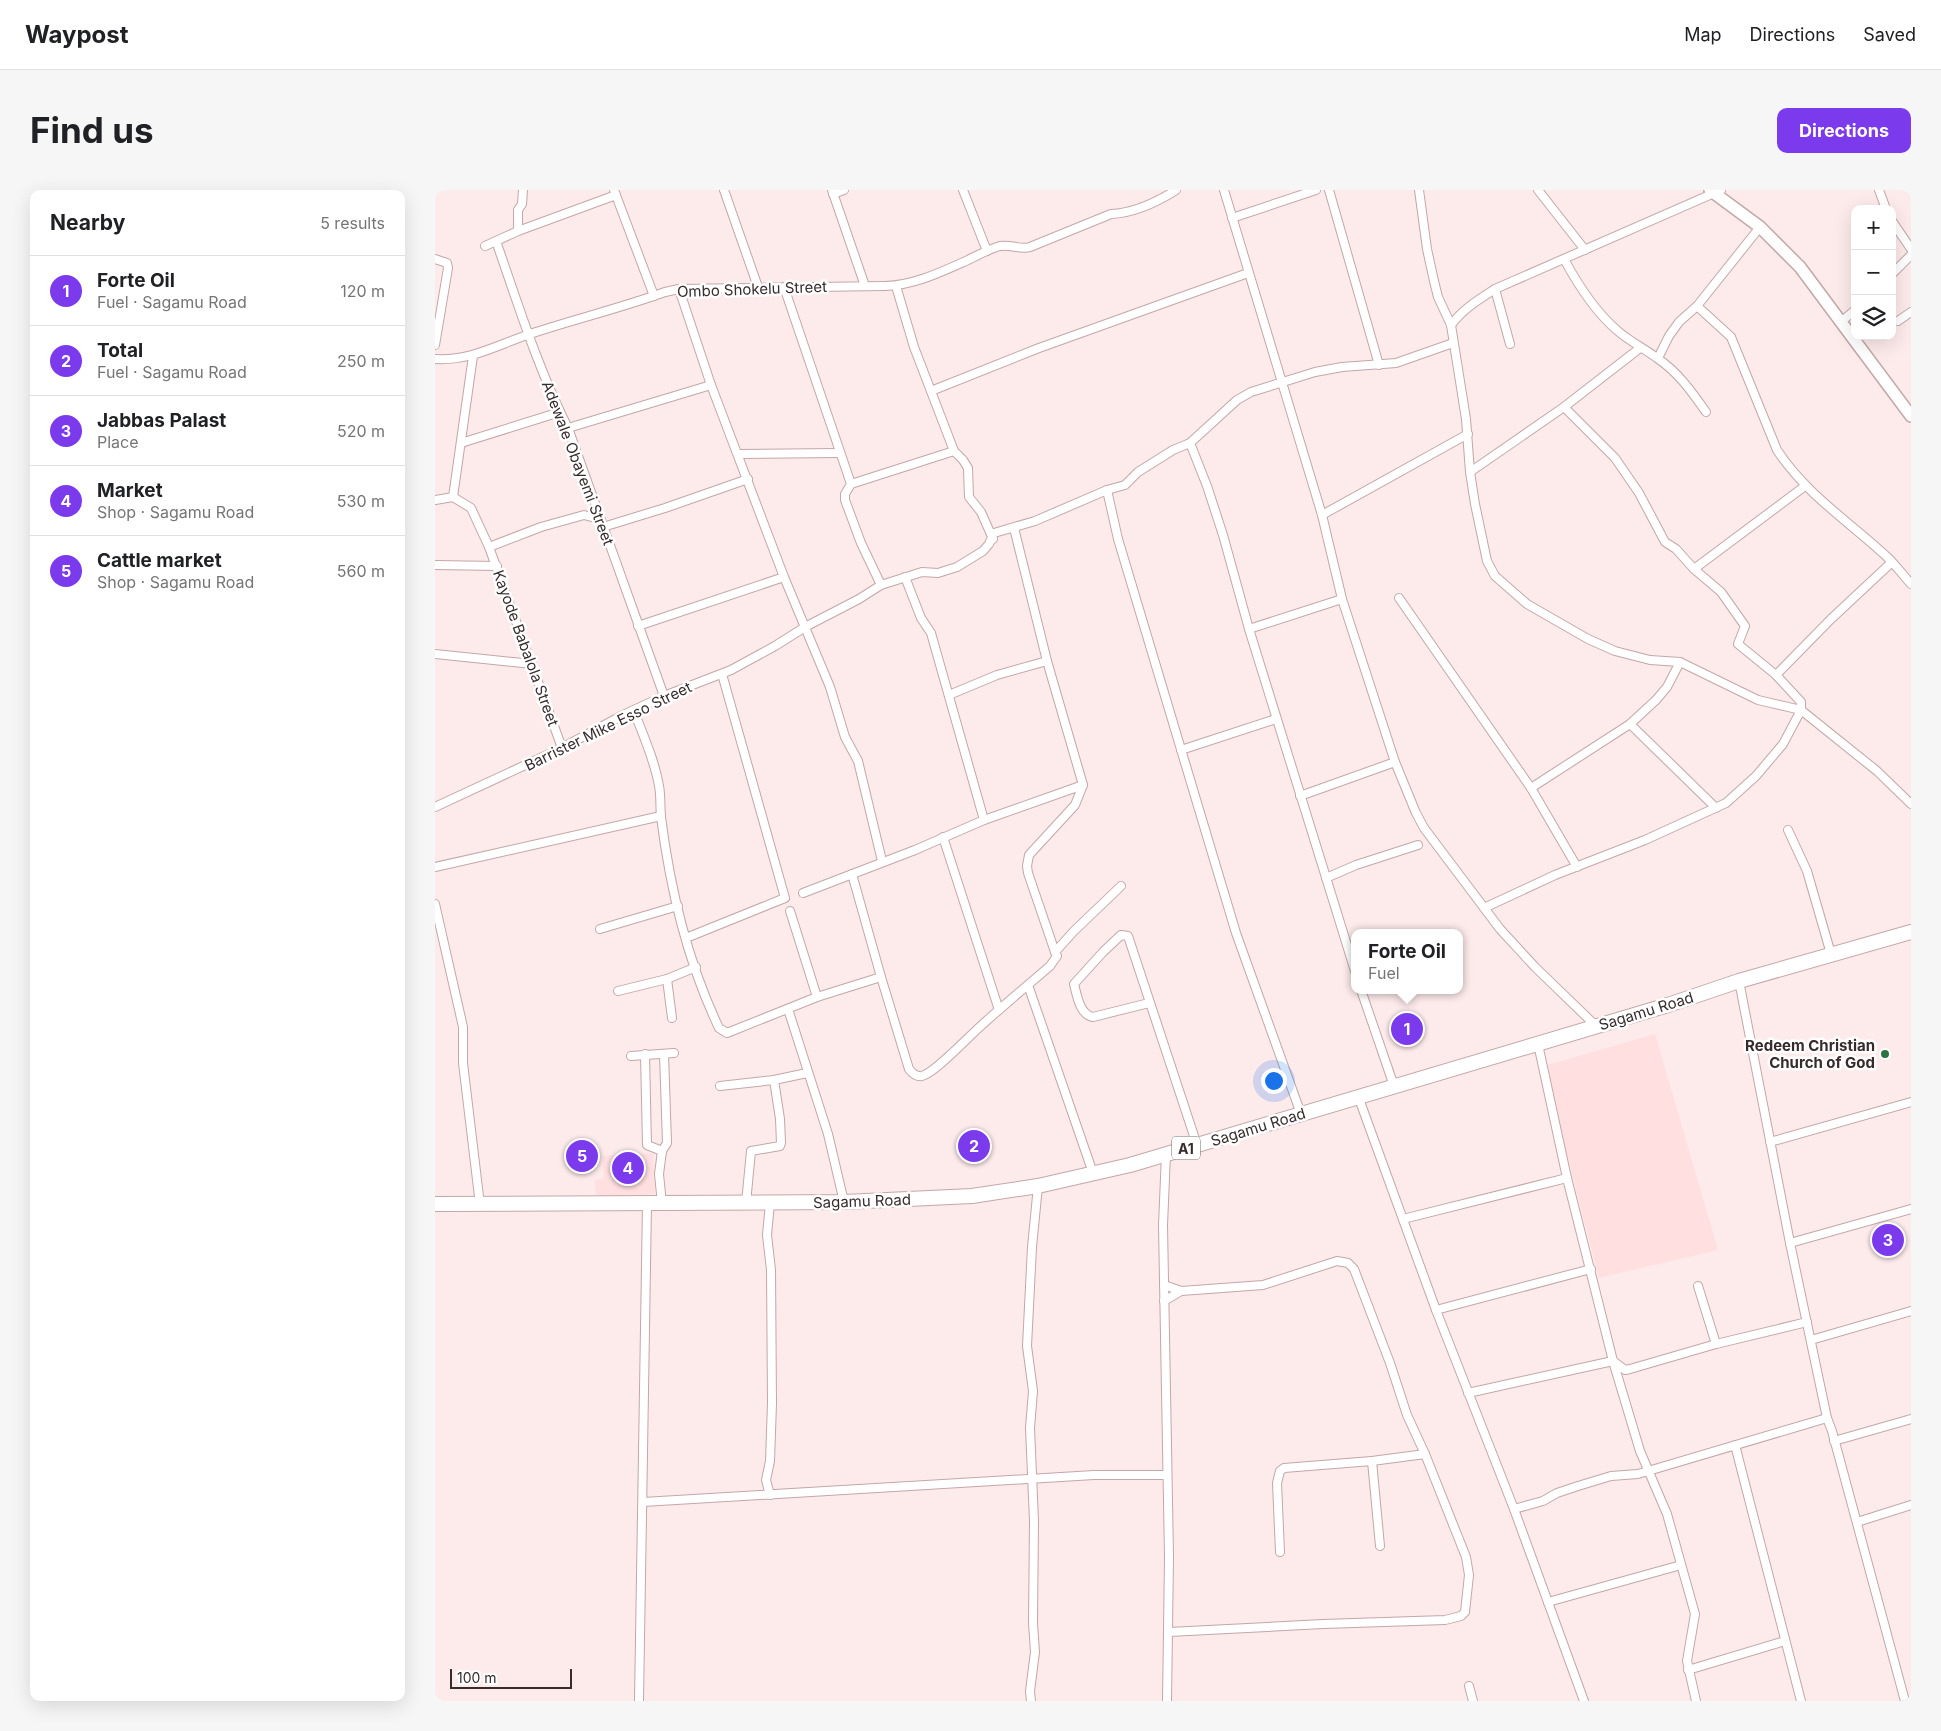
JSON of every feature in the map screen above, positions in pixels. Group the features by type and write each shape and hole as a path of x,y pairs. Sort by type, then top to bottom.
{"highway":[{"name":"Sagamu Road","path":"435,1204 844,1202 972,1196 1038,1186 1130,1165 1538,1044 1739,981 1812,962 1831,954 1911,932"}],"street":[{"path":"518,231 519,210 522,204 523,190"},
{"path":"724,190 758,287"},
{"path":"844,190 832,192 865,286"},
{"path":"963,190 987,251"},
{"name":"Ombo Shokelu Street","path":"435,359 452,360 473,356 529,334 679,289 896,286 927,278 1001,246 1013,246 1024,249 1030,247 1111,214 1134,210 1176,190"},
{"path":"1224,190 1322,515 1342,599 1395,762 1416,813 1424,828 1500,929 1535,967 1596,1026"},
{"path":"1232,218 1316,190"},
{"path":"1329,190 1379,366"},
{"path":"1419,190 1427,249 1434,281 1438,296 1451,325 1468,434 1470,472 1487,561 1495,576 1527,604 1615,651 1650,660 1680,662 1758,700 1801,710 1877,772 1911,804"},
{"path":"1538,190 1585,250"},
{"path":"1879,190 1885,205"},
{"path":"1451,325 1459,314 1495,289 1715,191 1761,227 1800,266 1911,416"},
{"path":"485,246 615,192 653,296"},
{"path":"1658,358 1669,336 1679,322 1697,306 1761,227"},
{"path":"1896,227 1911,249"},
{"name":"Adewale Obayemi Street","path":"496,241 529,334 560,412 569,428 592,498 664,696"},
{"path":"1896,270 1911,255"},
{"path":"435,259 447,263 448,268 435,345"},
{"path":"1564,259 1571,273 1600,312 1619,332 1640,348 1658,358 1689,387 1706,412"},
{"path":"931,391 1039,348 1248,273"},
{"path":"896,286 914,347 954,451 963,460 967,468 969,497 981,512 993,539"},
{"path":"784,287 851,484"},
{"path":"679,289 711,386 739,454 785,577 830,686 845,736 858,761 883,861"},
{"path":"1495,289 1510,344"},
{"path":"1697,306 1731,337 1777,450 1788,466 1805,486 1892,562 1911,584"},
{"path":"1898,321 1911,312"},
{"path":"1841,322 1851,313"},
{"path":"852,874 909,1069 913,1074 922,1076 936,1066 1028,985 1057,956 1028,873 1027,861 1029,855 1075,805 1083,785 1047,661 1014,528 1107,490 1125,485 1138,472 1173,450 1190,442 1237,400 1251,392 1342,367 1379,366 1396,363 1415,358 1453,343"},
{"path":"1470,472 1563,407 1640,348"},
{"path":"435,500 453,497 473,356"},
{"path":"569,428 711,386"},
{"path":"1485,908 1555,874 1645,840 1726,804 1756,776 1783,744 1801,710 1801,702 1797,696 1776,675 1738,644 1745,631 1744,621 1721,592 1694,569 1676,549 1665,542 1639,493 1615,458 1563,407"},
{"path":"461,443 560,412"},
{"path":"1322,515 1468,434"},
{"path":"1190,442 1223,535 1276,718 1351,953"},
{"path":"881,585 861,543 845,500 845,494 851,484 954,451"},
{"path":"739,454 839,453"},
{"path":"489,547 541,527 584,515 601,523 665,508 748,479"},
{"path":"1694,569 1805,486"},
{"path":"1107,490 1118,539 1237,933 1301,1114"},
{"name":"Kayode Babalola Street","path":"453,497 471,508 489,547 562,748"},
{"path":"584,515 592,498"},
{"name":"Barrister Mike Esso Street","path":"435,807 562,748 664,696 722,674 881,585 922,572 938,573 957,567 983,551 993,539 994,533 1014,528"},
{"path":"1776,675 1831,619 1892,562"},
{"path":"435,564 497,566"},
{"path":"638,626 785,577"},
{"path":"905,578 921,618 931,634 984,820"},
{"path":"1399,598 1531,788 1577,867"},
{"path":"1249,629 1342,599"},
{"path":"435,654 532,664"},
{"path":"949,695 997,675 1047,661"},
{"path":"1531,788 1630,724 1657,700 1667,687 1680,662"},
{"path":"686,938 785,898 722,674"},
{"path":"634,711 651,757 659,786 661,816 686,938 719,1028 727,1034 817,998 881,977"},
{"path":"1181,750 1276,718"},
{"path":"1630,724 1716,808"},
{"path":"1300,796 1395,762"},
{"path":"803,893 915,850 984,820 1083,785"},
{"path":"435,867 661,816"},
{"path":"1788,830 1807,871 1831,954"},
{"path":"943,837 999,1010"},
{"path":"1326,878 1356,865 1418,845"},
{"path":"1055,952 1121,886"},
{"path":"435,904 463,1027 462,1048 465,1081 480,1205"},
{"path":"600,929 678,906"},
{"path":"790,911 817,998"},
{"path":"1149,1003 1093,1017 1087,1016 1083,1012 1074,984 1121,935 1125,934 1128,936 1197,1145"},
{"path":"618,991 667,979 696,967"},
{"path":"667,979 672,1018"},
{"path":"1739,981 1790,1243 1827,1418 1905,1701"},
{"path":"1028,985 1093,1173"},
{"path":"1362,994 1394,1086"},
{"path":"788,1009 828,1134 844,1202"},
{"path":"1538,1044 1567,1178 1613,1361 1640,1451 1667,1514 1695,1619 1689,1641 1687,1660 1696,1701"},
{"path":"631,1056 674,1053"},
{"path":"645,1054 647,1145 662,1151"},
{"path":"662,1204 659,1174 662,1151 667,1143 664,1054"},
{"path":"720,1086 774,1080 807,1073"},
{"path":"746,1203 751,1152 780,1146 781,1143 780,1119 774,1080"},
{"path":"1358,1096 1436,1310 1513,1509 1584,1701"},
{"path":"1770,1142 1911,1102"},
{"path":"1166,1154 1163,1225 1169,1557 1167,1701"},
{"path":"1403,1219 1567,1178"},
{"path":"1031,1701 1030,1692 1035,1652 1033,1623 1034,1521 1030,1428 1033,1391 1027,1346 1031,1247 1038,1186"},
{"path":"770,1203 767,1236 771,1270 773,1403 770,1461 767,1480 770,1495"},
{"path":"639,1701 647,1204"},
{"path":"1790,1243 1911,1209"},
{"path":"1164,1285 1181,1291 1263,1285 1289,1278 1321,1265 1337,1261 1348,1263 1354,1269 1390,1362 1407,1415 1454,1524 1469,1570 1465,1612 1461,1616 1445,1620 1169,1632"},
{"path":"1436,1310 1591,1269"},
{"path":"1699,1286 1716,1344"},
{"path":"1164,1301 1181,1291"},
{"path":"1811,1340 1911,1311"},
{"path":"1468,1393 1613,1361 1625,1370 1716,1344 1807,1322"},
{"path":"1513,1509 1543,1501 1557,1493 1603,1479 1617,1475 1639,1474 1827,1418"},
{"path":"1834,1441 1911,1419"},
{"path":"1735,1444 1801,1701"},
{"path":"1281,1552 1277,1483 1280,1471 1290,1466 1371,1461 1425,1454"},
{"path":"1371,1461 1380,1546"},
{"path":"643,1502 1094,1475 1167,1475"},
{"path":"1857,1522 1911,1505"},
{"path":"1548,1602 1681,1566"},
{"path":"1688,1670 1785,1641"},
{"path":"1469,1686 1473,1701"}],"shaded area":[{"path":"1655,1034 1718,1250 1599,1278 1544,1066"},
{"path":"567,1145 595,1145 596,1167 570,1169"},
{"path":"653,1153 655,1194 596,1197 595,1180 604,1179 602,1156"}],"place":[{"name":"Forte Oil","path":"1407,1029"},
{"name":"Redeem Christian Church of God","path":"1885,1054"},
{"name":"Total","path":"974,1146"},
{"name":"Cattle market","path":"582,1156"},
{"name":"Market","path":"628,1168"},
{"name":"Jabbas Palast","path":"1888,1240"}]}
